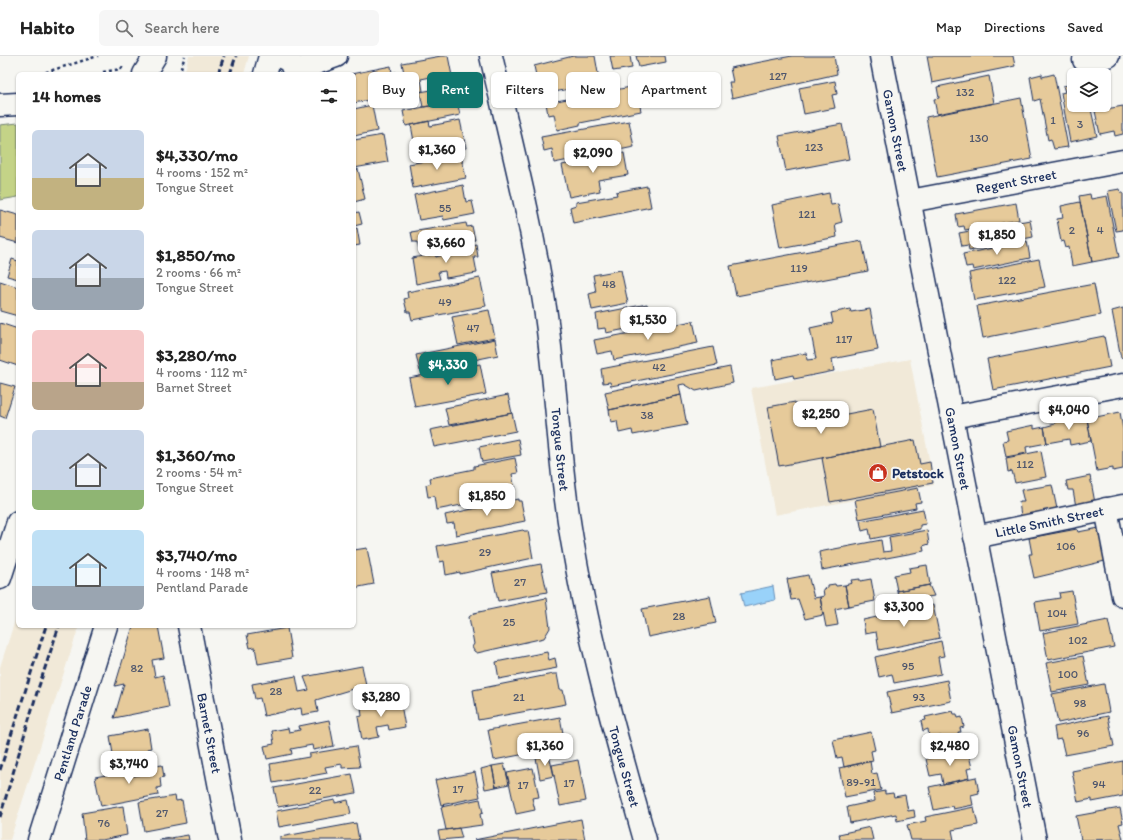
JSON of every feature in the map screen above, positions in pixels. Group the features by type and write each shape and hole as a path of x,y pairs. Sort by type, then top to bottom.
{"street":[{"path":"145,72 155,56"},
{"path":"160,72 162,56"},
{"path":"266,72 270,56"},
{"path":"279,56 290,62 295,72"},
{"path":"297,72 336,56"},
{"name":"Tongue Street","path":"491,56 528,219 544,306 553,363 562,465 573,549 588,628 645,840"},
{"name":"Gamon Street","path":"881,56 1035,840"},
{"path":"1084,60 1108,56"},
{"path":"0,105 16,104"},
{"name":"Regent Street","path":"910,201 1123,160"},
{"path":"952,417 1123,385"},
{"path":"1115,507 1123,596"},
{"name":"Little Smith Street","path":"975,536 1115,507"},
{"path":"0,578 16,528"},
{"name":"Pentland Parade","path":"39,840 105,628"},
{"name":"Barnet Street","path":"189,628 230,840"}],"path":[{"path":"46,72 98,56"},
{"path":"179,72 185,56"},
{"path":"103,72 121,69 126,62"}],"shaded area":[{"path":"189,56 249,56 245,72 185,72"},
{"path":"910,359 934,485 775,515 751,388"},
{"path":"16,617 16,628 78,628 10,840 0,840 0,667"}],"green space":[{"path":"16,123 16,197 0,200 0,125"}],"water":[{"path":"773,586 775,600 744,607 741,593"}],"building":[{"path":"448,56 451,72 427,72 427,78 421,79 423,91 419,92 419,72 404,72 402,63"},
{"path":"573,56 595,56 598,72 566,72 566,90 558,91 558,72 535,72 534,66"},
{"path":"610,56 630,56 632,68 613,71"},
{"path":"636,56 665,56 666,62 639,67"},
{"path":"792,56 834,56 837,74 732,98 729,82 733,82 730,68"},
{"path":"927,56 1013,56 1015,66 932,83"},
{"path":"391,66 392,72 368,72 368,100 356,103 356,73"},
{"path":"1042,74 1042,77 1054,74 1068,147 1054,149 1051,139 1048,140 1040,99 1034,101 1030,77"},
{"path":"989,76 994,103 937,114 934,99 939,98 937,87"},
{"path":"835,81 837,94 832,95 835,108 804,114 799,88"},
{"path":"1067,85 1067,112 1092,112 1097,136 1070,142 1061,93 1065,92 1063,86"},
{"path":"628,88 628,108 640,108 641,111 580,123 580,125 557,130 554,114 548,115 547,108 558,108 558,101 566,99 566,108 620,108 620,89"},
{"path":"427,91 427,106 423,107 420,92"},
{"path":"1021,98 1032,159 937,177 926,117"},
{"path":"368,106 368,108 373,108 377,131 356,136 356,109"},
{"path":"1123,106 1123,134 1115,136 1114,131 1100,134 1095,112 1111,112 1111,108"},
{"path":"427,107 427,108 458,108 460,115 406,126 403,111"},
{"path":"460,120 466,148 417,158 411,125 429,121 430,126"},
{"path":"629,121 634,147 554,163 552,149 544,151 541,137"},
{"path":"842,124 849,159 786,171 779,136"},
{"path":"383,135 388,162 356,168 356,140"},
{"path":"624,153 628,175 598,180 600,191 569,197 562,165"},
{"path":"461,154 466,178 413,188 409,164"},
{"path":"358,169 365,199 356,201 356,170"},
{"path":"463,185 466,202 472,201 475,214 444,220 443,216 419,220 414,195"},
{"path":"647,186 651,207 573,223 570,207 576,205 576,202 617,195 616,192"},
{"path":"1120,189 1121,193 1123,193 1123,230 1116,231 1108,191"},
{"path":"829,193 831,205 838,204 842,222 835,224 837,237 780,248 772,205"},
{"path":"1090,194 1091,199 1107,196 1119,257 1092,262 1079,196"},
{"path":"1080,202 1092,262 1072,266 1069,247 1066,248 1064,241 1061,242 1057,219 1063,218 1061,206"},
{"path":"1016,203 1019,220 965,230 964,226 958,227 956,214"},
{"path":"0,210 16,214 16,242 0,238"},
{"path":"359,212 362,224 356,226 356,213"},
{"path":"1030,220 1033,237 969,250 968,245 962,246 959,233"},
{"path":"466,223 467,227 472,226 475,240 419,250 417,242 413,242 411,232"},
{"path":"356,228 360,245 356,246"},
{"path":"862,241 868,271 736,296 730,266"},
{"path":"1027,241 1030,258 973,270 972,266 966,267 963,254"},
{"path":"476,244 478,257 474,257 477,273 446,278 445,271 438,272 440,279 416,284 412,258 435,254 436,257 442,255 441,251"},
{"path":"12,259 16,260 16,278 7,276"},
{"path":"1039,259 1045,287 974,300 969,273"},
{"path":"621,270 628,303 592,310 589,294 596,292 593,275"},
{"path":"480,278 486,306 412,320 410,312 407,312 404,299 408,298 407,292"},
{"path":"0,281 16,286 16,315 0,311"},
{"path":"1094,284 1100,315 983,338 977,306"},
{"path":"647,304 651,324 606,333 605,328 598,329 596,314"},
{"path":"1123,308 1123,357 1121,358 1112,311"},
{"path":"850,309 851,312 870,309 878,350 832,359 834,371 794,379 793,375 775,379 772,360 806,353 807,360 816,359 810,328 833,323 831,313"},
{"path":"489,310 495,338 458,345 452,317"},
{"path":"693,321 698,343 614,360 612,351 597,354 594,340"},
{"path":"0,323 16,328 16,365 0,360"},
{"path":"1104,336 1110,367 993,390 987,359"},
{"path":"495,339 498,355 420,371 416,355"},
{"path":"713,347 717,365 611,386 610,382 603,383 601,369"},
{"path":"480,364 486,394 415,407 409,378"},
{"path":"730,367 733,383 696,391 684,384 679,385 681,395 609,410 605,392"},
{"path":"0,383 15,387 5,418 0,416"},
{"path":"508,395 512,413 449,425 445,408"},
{"path":"681,395 687,425 633,435 632,430 619,433 617,421 611,422 609,410"},
{"path":"795,402 799,423 873,409 880,447 779,466 768,407"},
{"path":"1120,412 1123,430 1123,469 1113,471 1113,468 1097,471 1087,419"},
{"path":"512,413 516,431 434,447 430,430"},
{"path":"1077,417 1078,420 1087,419 1091,441 1070,445 1069,439 1047,443 1044,427 1055,424 1055,422"},
{"path":"1034,425 1034,429 1044,427 1047,443 1026,447 1027,453 1006,457 1003,441 1008,440 1006,431"},
{"path":"518,439 521,455 482,462 479,447"},
{"name":"Petstock","path":"915,440 920,464 930,462 933,483 830,502 822,458"},
{"path":"1041,451 1046,477 1015,483 1012,471 1008,472 1006,458"},
{"path":"515,458 518,473 512,474 515,490 481,496 482,501 436,510 434,496 428,497 426,485 431,483 430,478 474,469 474,466"},
{"path":"1090,476 1095,503 1076,507 1073,490 1068,490 1066,481"},
{"path":"1052,485 1057,509 1021,516 1019,502 1024,502 1021,490"},
{"path":"918,488 921,502 915,503 916,508 859,519 855,500"},
{"path":"518,499 518,501 521,501 525,521 456,535 454,523 447,524 445,515"},
{"path":"923,509 926,524 920,525 920,529 871,539 869,529 862,531 860,521"},
{"path":"1099,528 1105,561 1034,578 1029,554 1032,554 1029,538 1077,529 1078,532"},
{"path":"523,530 528,531 533,558 460,574 460,572 446,575 444,561 440,562 437,546"},
{"path":"927,530 929,544 923,546 924,551 822,570 819,552 881,540 883,552 891,551 889,537"},
{"path":"367,548 374,584 356,588 356,550"},
{"path":"541,564 547,592 498,601 492,573"},
{"path":"927,565 930,585 897,591 894,575 910,572 909,568"},
{"path":"808,575 814,598 820,597 823,615 805,619 798,599 791,600 787,579"},
{"path":"860,579 860,581 871,579 875,601 849,606 845,585 852,583 851,580"},
{"path":"835,584 836,586 845,585 849,606 835,609 838,625 826,627 820,597 824,596 823,589 828,588 828,585"},
{"path":"929,585 934,596 928,597 929,603 901,609 897,591"},
{"path":"1072,591 1078,624 1040,631 1035,602 1060,598 1059,593"},
{"path":"710,596 716,623 648,637 642,609"},
{"path":"546,598 550,628 544,638 477,653 474,651 472,647 474,644 469,617 474,613"},
{"path":"933,605 940,638 879,650 876,632 865,634 863,620"},
{"path":"1108,620 1114,647 1048,660 1043,633"},
{"path":"132,628 158,628 164,658 152,660 155,677 163,675 169,707 114,718 124,684 115,686"},
{"path":"287,628 292,658 258,664 255,647 250,648 247,635"},
{"path":"941,641 944,656 938,657 941,674 894,683 892,674 879,677 875,657"},
{"path":"547,652 549,660 555,658 557,668 499,679 496,662"},
{"path":"1083,656 1089,685 1052,692 1046,663"},
{"path":"362,666 366,685 316,700 318,712 302,715 301,708 264,716 260,698 255,699 252,684 296,676 299,692 309,690 304,677"},
{"path":"557,674 560,690 563,690 566,704 478,720 473,690"},
{"path":"947,680 951,701 892,713 887,692"},
{"path":"1104,684 1109,712 1058,723 1052,694"},
{"path":"400,699 405,727 389,730 388,725 377,727 379,737 362,740 358,717 362,716 361,707"},
{"path":"953,711 954,714 957,714 958,718 962,717 964,727 960,728 961,732 958,732 959,737 941,740 941,736 929,738 928,729 923,731 921,721 926,720 925,717"},
{"path":"1108,716 1114,746 1065,755 1061,739 1056,740 1054,727"},
{"path":"560,717 565,744 562,745 562,747 494,760 488,730"},
{"path":"329,720 334,746 313,750 312,745 291,749 292,754 267,759 264,746 274,744 272,731 288,728 289,732 300,730 299,726"},
{"path":"148,729 151,748 147,749 148,760 115,766 110,736"},
{"path":"871,732 875,750 871,751 873,761 844,767 842,757 837,758 833,740"},
{"path":"356,746 360,767 342,768 342,764 325,767 327,773 273,783 270,764 309,757 309,754"},
{"path":"968,751 972,768 967,769 969,778 943,784 941,774 930,776 926,759 948,754 949,759 955,758 954,753"},
{"path":"549,755 554,776 540,779 536,758"},
{"path":"578,760 586,801 560,806 552,765"},
{"path":"870,761 872,774 877,773 881,790 845,797 839,768"},
{"path":"1123,761 1123,796 1092,802 1092,799 1078,802 1072,771"},
{"path":"504,764 509,784 496,787 492,766"},
{"path":"162,765 164,777 160,778 161,787 157,788 158,795 101,806 95,777 133,770 134,776 139,775 138,769"},
{"path":"492,766 496,787 485,789 481,769"},
{"path":"533,768 539,797 532,798 535,810 516,814 507,773"},
{"path":"475,772 480,797 441,805 435,780"},
{"path":"352,774 356,793 278,807 274,788"},
{"path":"976,777 979,793 971,795 973,805 953,809 952,806 934,810 929,787"},
{"path":"885,791 885,794 893,793 894,797 905,795 908,811 914,810 915,817 897,821 896,814 850,823 847,807 875,801 874,793"},
{"path":"175,796 176,801 182,800 186,823 144,831 139,802"},
{"path":"480,799 483,813 480,814 482,825 446,830 441,807"},
{"path":"335,800 335,803 348,800 351,814 279,827 276,811"},
{"path":"123,806 127,835 102,840 85,840 82,813"},
{"path":"974,807 978,825 952,830 954,840 911,840 907,825 926,821 925,817"},
{"path":"1120,808 1123,823 1119,824 1123,839 1081,840 1076,816"},
{"path":"581,819 585,840 474,840"},
{"path":"356,823 359,840 280,840 280,837"},
{"path":"870,827 873,840 840,840 839,834"},
{"path":"459,828 462,838 440,840 438,831"},
{"path":"188,835 189,840 159,840"}],"railway":[{"path":"219,72 224,56"},
{"path":"231,72 236,56"},
{"path":"0,770 45,628"},
{"path":"0,817 38,689 58,628"}],"place":[{"name":"Petstock","path":"878,473"}]}
